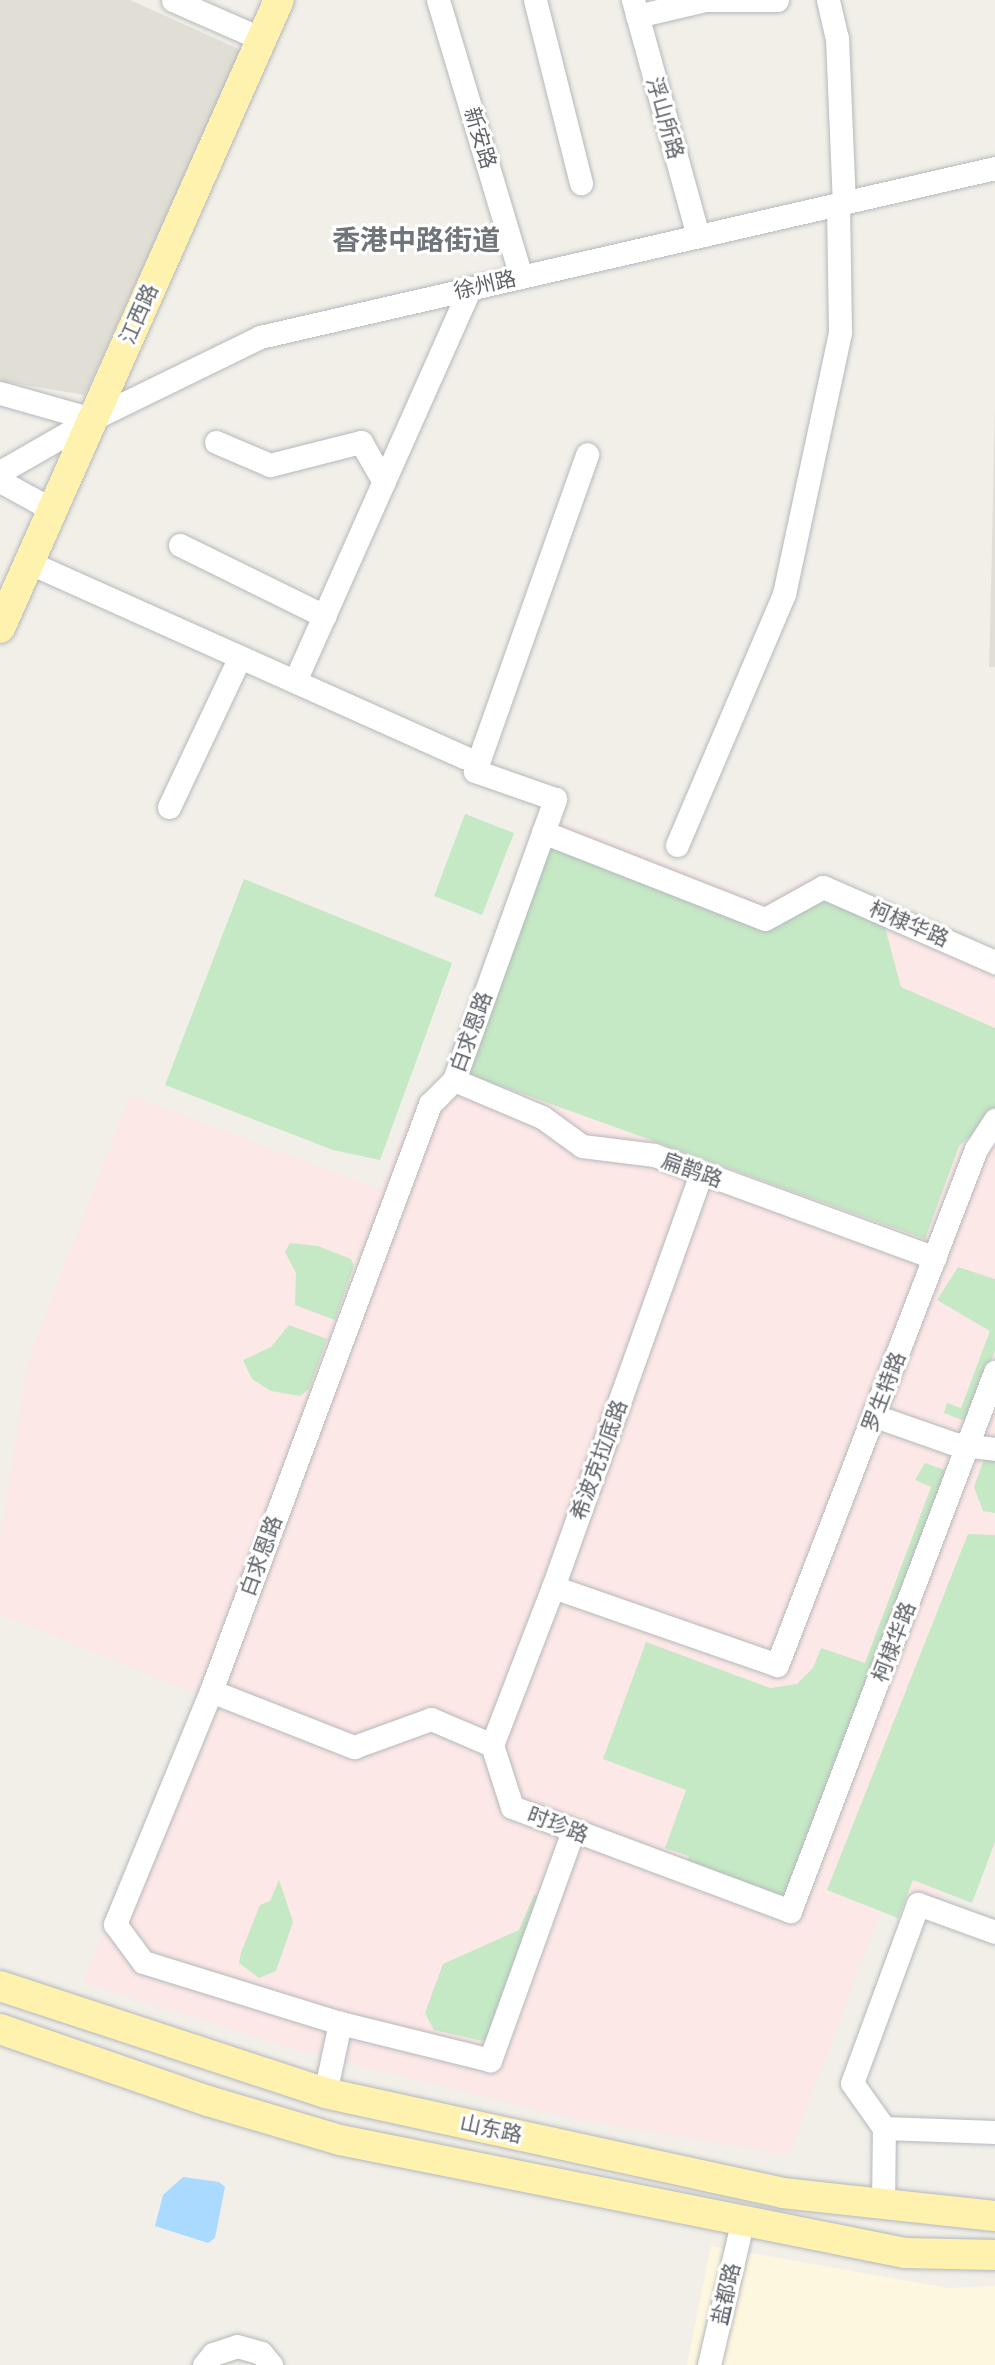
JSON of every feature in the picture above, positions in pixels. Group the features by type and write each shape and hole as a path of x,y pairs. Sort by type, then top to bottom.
{"main road":[{"name":"江西路","path":"0,628 279,0"},
{"name":"山东路","path":"0,1986 325,2093 783,2193 883,2206 995,2216"},
{"name":"山东路","path":"0,2029 208,2101 341,2140 742,2223 905,2253 995,2255"}],"street":[{"path":"173,0 262,39"},
{"name":"新安路","path":"438,0 521,277"},
{"path":"535,0 581,183"},
{"path":"635,8 708,0 777,0"},
{"path":"677,845 784,594 839,332 841,204 837,37 828,0"},
{"name":"浮山所路","path":"635,8 698,236"},
{"name":"徐州路","path":"0,472 92,419 260,337 995,168"},
{"path":"295,681 470,288"},
{"path":"0,393 92,419"},
{"path":"216,442 270,465 361,442 384,482"},
{"name":"白求恩路","path":"340,2023 143,1962 115,1924 211,1691 430,1104 454,1080 555,799 475,771 587,454"},
{"path":"0,481 51,509"},
{"path":"180,545 324,616"},
{"path":"28,562 464,757"},
{"path":"169,807 240,657"},
{"name":"柯棣华路","path":"543,832 765,919 823,887 995,961"},
{"name":"扁鹊路","path":"454,1080 542,1117 582,1146 654,1155 935,1258"},
{"name":"罗生特路","path":"553,1587 777,1665 976,1149 995,1120"},
{"name":"希波克拉底路","path":"492,1745 553,1587 701,1173"},
{"name":"柯棣华路","path":"790,1912 995,1372"},
{"path":"875,1416 995,1450"},
{"path":"211,1691 354,1747 430,1719 492,1745"},
{"name":"时珍路","path":"492,1745 512,1807 790,1912"},
{"path":"325,2093 340,2023 490,2060 573,1830"},
{"path":"883,2206 884,2128 852,2083 918,1904 995,1932"},
{"path":"884,2128 995,2132"},
{"name":"盐都路","path":"709,2365 742,2223"},
{"path":"204,2365 213,2354 237,2346 261,2353 271,2365"}],"shaded area":[{"path":"0,0 130,0 241,50 85,395 0,381"},
{"path":"995,406 995,667 989,667 990,632"},
{"path":"536,812 763,902 820,873 995,950 995,1859 962,1847 938,1901 891,1885 789,2155 571,2118 300,2051 83,1982 201,1696 0,1614 0,1537 28,1361 130,1095 381,1190 413,1106 448,1067"},
{"path":"711,2246 948,2288 995,2286 995,2365 687,2365"}],"green space":[{"path":"465,814 514,833 482,915 434,896"},
{"path":"548,844 766,932 825,897 884,924 901,987 995,1028 995,1114 959,1146 925,1239 468,1074"},
{"path":"244,879 452,963 380,1160 333,1150 165,1085"},
{"path":"290,1243 318,1246 351,1259 354,1266 335,1320 295,1305 296,1273 285,1252"},
{"path":"958,1267 995,1279 995,1351 968,1422 944,1413 947,1403 961,1408 990,1331 937,1300"},
{"path":"289,1325 327,1339 309,1389 300,1396 271,1391 252,1379 243,1360 271,1347"},
{"path":"986,1454 995,1457 995,1513 983,1511 974,1487"},
{"path":"925,1463 951,1472 788,1902 686,1864 689,1856 665,1848 686,1790 603,1759 646,1642 770,1688 797,1684 813,1668 821,1648 865,1663 931,1487 915,1480"},
{"path":"968,1534 995,1535 995,1842 972,1903 913,1880 898,1918 827,1890"},
{"path":"279,1880 293,1922 276,1971 259,1978 239,1963 241,1953 260,1905 270,1901"},
{"path":"534,1895 545,1900 489,2038 483,2041 434,2030 425,2013 443,1964 519,1930"}],"water":[{"path":"183,2177 219,2182 225,2187 215,2238 208,2243 155,2226 163,2195"}],"district":[{"name":"香港中路街道","path":"416,240"}]}
